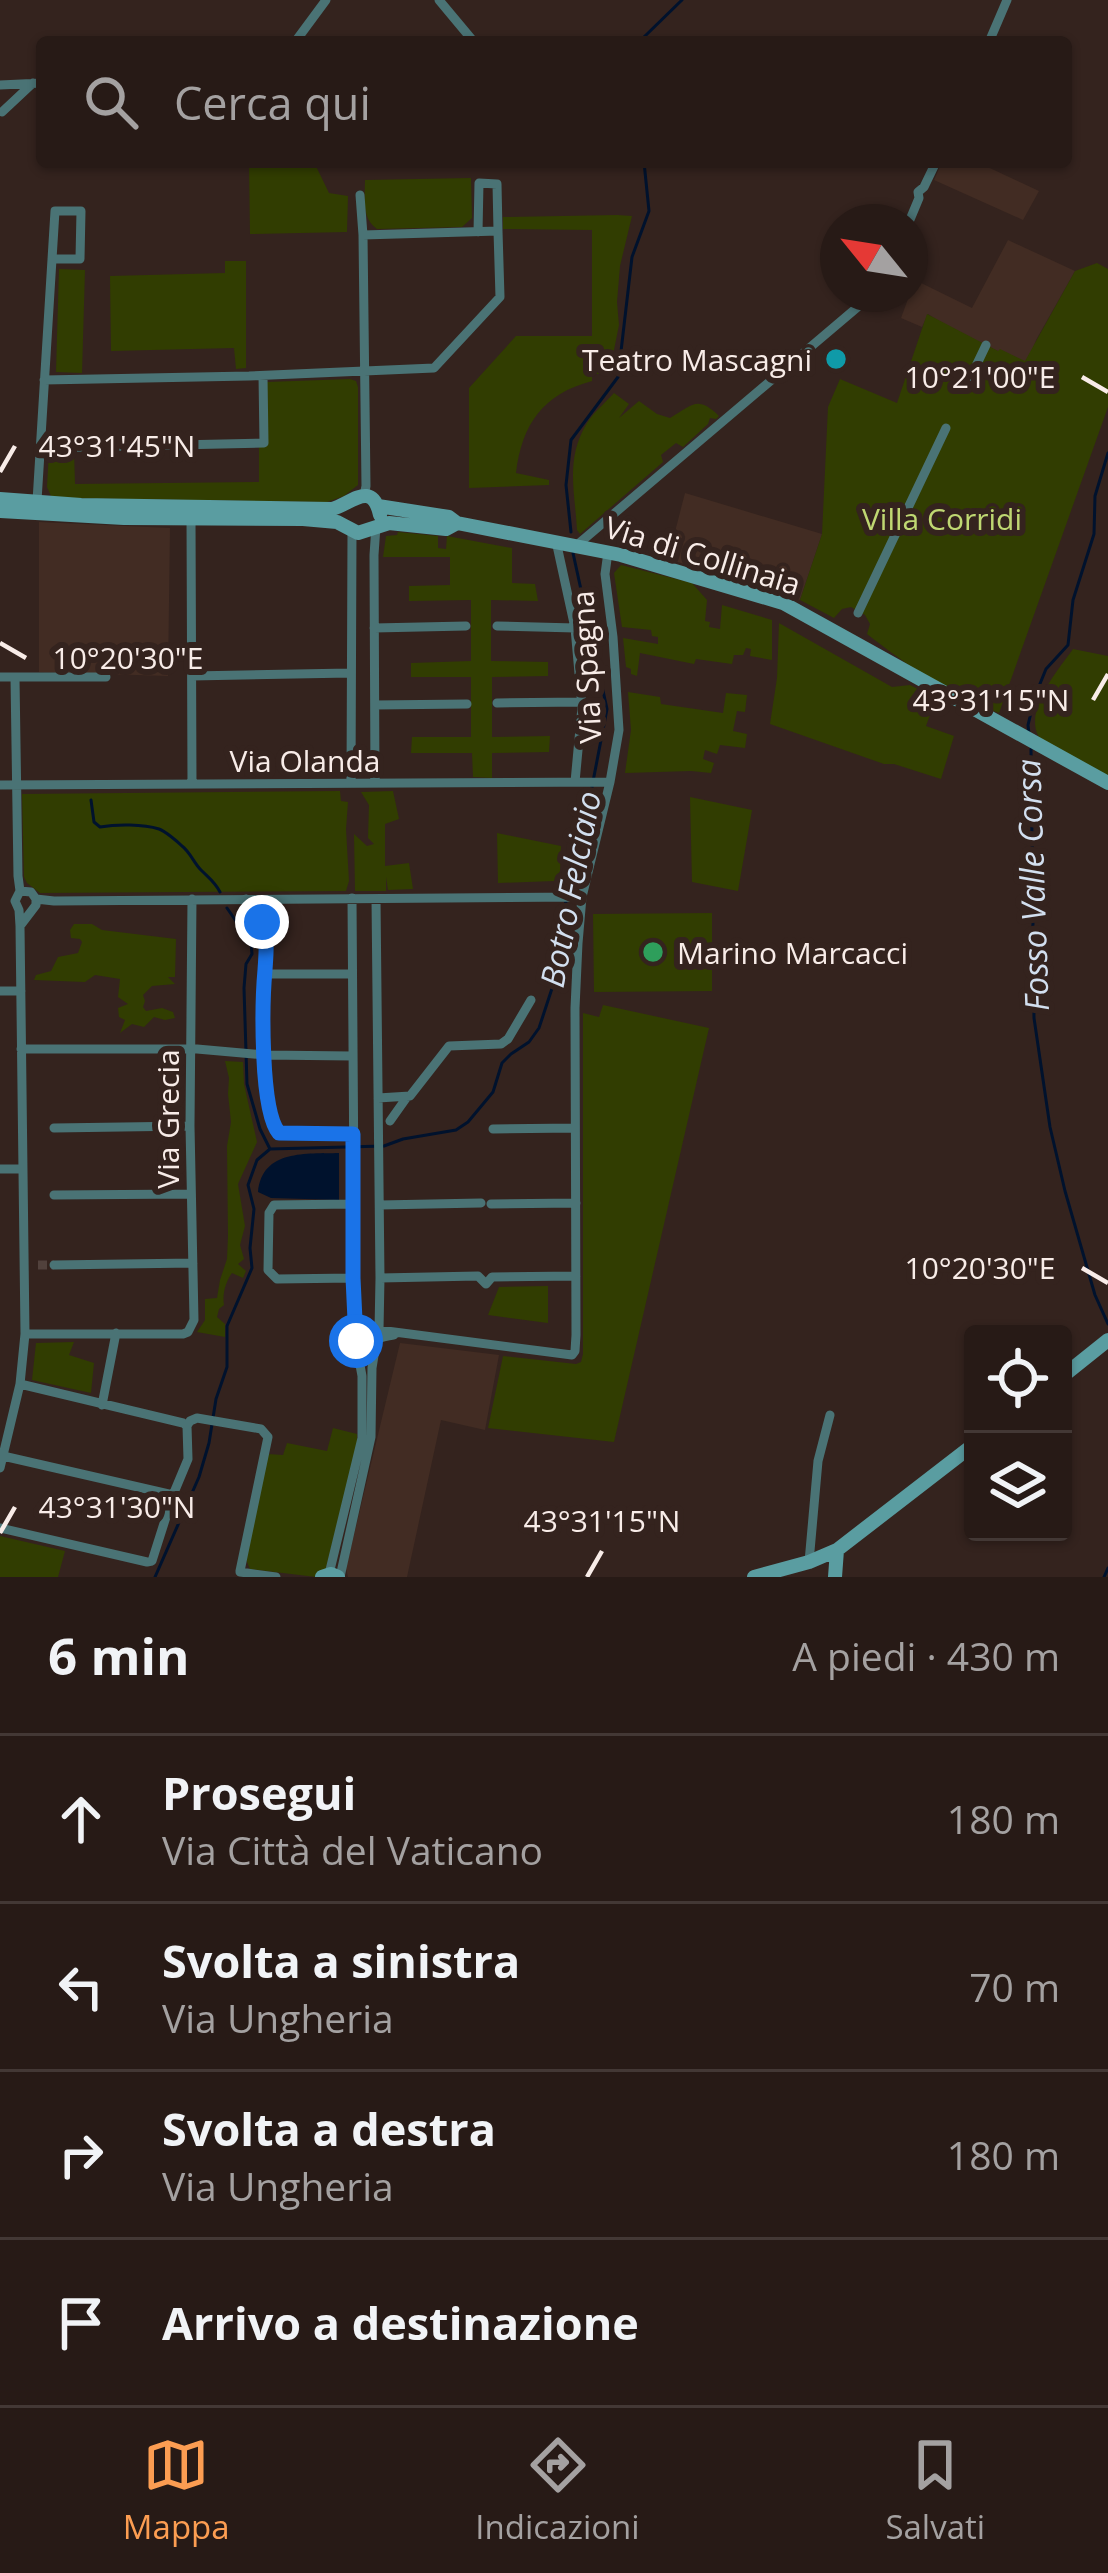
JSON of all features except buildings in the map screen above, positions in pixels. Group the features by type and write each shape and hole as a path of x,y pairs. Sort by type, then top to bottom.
{"street":[{"path":"299,36 326,0"},
{"path":"439,0 469,36"},
{"path":"991,36 1007,0"},
{"path":"0,85 36,83"},
{"path":"1,112 36,85"},
{"path":"0,98 1,112"},
{"path":"917,204 918,192 933,168"},
{"path":"44,380 434,368 500,297 497,184 479,183 478,232"},
{"path":"360,195 364,496"},
{"path":"37,501 55,211 81,211 80,259 52,260"},
{"path":"363,235 498,231"},
{"path":"583,546 853,312"},
{"path":"965,389 986,345"},
{"path":"40,448 264,443 263,376"},
{"path":"858,613 946,428"},
{"path":"0,499 120,506 332,508 364,496 378,506 376,783"},
{"path":"345,504 341,516 348,529 351,783"},
{"name":"Via di Collinaia","path":"378,506 583,546 783,603 1108,783"},
{"path":"0,511 124,518 303,519 337,522 363,533 376,526"},
{"path":"191,518 192,784"},
{"name":"Via di Collinaia","path":"376,526 397,523 446,529 457,523"},
{"path":"556,541 575,628 582,702 577,782"},
{"name":"Via Spagna","path":"583,546 604,574"},
{"name":"Via Spagna","path":"378,1337 397,1334 572,1355 575,1351 575,998 583,897 619,730 604,574 608,552"},
{"path":"374,628 466,626"},
{"path":"496,626 575,628"},
{"path":"192,676 350,673"},
{"path":"0,677 106,677"},
{"path":"15,678 18,873 25,901 20,926 25,1334 20,1384 1,1462 173,1495"},
{"path":"497,703 582,702"},
{"path":"375,705 467,704"},
{"name":"Via Olanda","path":"0,785 610,782"},
{"path":"2,901 583,897"},
{"name":"Via Grecia","path":"116,1333 183,1334 194,1321 192,898"},
{"path":"332,1576 362,1438 353,1278 352,898"},
{"path":"332,1576 371,1437 372,1368 378,1337 376,898"},
{"path":"246,899 265,932 262,1055 275,1131 353,1142"},
{"path":"265,974 351,974"},
{"path":"0,992 21,992"},
{"path":"390,1121 449,1046 495,1046 508,1040 531,1000"},
{"path":"21,1049 190,1048 352,1056"},
{"path":"378,1098 407,1097"},
{"path":"54,1128 190,1126"},
{"path":"22,1128 38,1128"},
{"path":"493,1129 575,1128"},
{"path":"0,1169 22,1169"},
{"path":"54,1195 191,1194"},
{"path":"23,1196 37,1196"},
{"path":"380,1205 577,1203"},
{"path":"353,1204 274,1205 269,1213 268,1270 277,1279 353,1278"},
{"path":"54,1264 193,1263"},
{"path":"24,1265 37,1265"},
{"path":"380,1278 478,1276 486,1284 492,1277 576,1276"},
{"path":"355,1334 359,1324 368,1322 378,1337"},
{"path":"25,1334 116,1333 102,1405"},
{"path":"355,1334 364,1346 378,1337"},
{"path":"1072,1369 1108,1340"},
{"path":"20,1384 187,1426"},
{"path":"809,1562 818,1461 830,1415"},
{"path":"0,1528 152,1561 188,1459 187,1426 197,1418 219,1421 261,1429 268,1437 240,1574 276,1577"},
{"path":"754,1577 837,1550 964,1452"},
{"path":"836,1577 837,1550"}],"shaded area":[{"path":"939,168 990,168 1039,191 1023,220 934,180"},
{"path":"1008,240 1075,271 1027,365 928,314 922,327 901,318 903,312 928,312 928,286 972,308"},
{"path":"685,493 822,534 800,600 668,559"},
{"path":"39,522 170,528 168,676 39,672"},
{"path":"400,1343 499,1355 485,1430 441,1420 407,1577 348,1577 346,1568"}],"green space":[{"path":"249,168 317,168 329,193 348,196 347,232 250,234"},
{"path":"471,178 472,218 462,227 377,229 366,213 365,180"},
{"path":"632,216 620,266 613,374 595,374 592,353 592,381 560,394 530,426 516,473 549,480 549,485 469,488 469,388 516,336 592,336 592,230 503,229 503,217"},
{"path":"225,261 246,261 246,368 236,369 234,348 111,351 110,276 225,273"},
{"name":"Villa Corridi","path":"1097,263 1108,269 1108,407 999,713 947,689 898,657 867,634 870,624 865,615 851,607 834,618 800,600 822,534 828,407 840,379 897,403 927,314 1025,361 1075,271"},
{"path":"59,269 85,270 82,373 56,372"},
{"path":"350,379 358,387 358,485 344,496 327,502 61,498 51,496 47,487 49,452 74,452 75,484 259,482 259,447 268,445 267,382"},
{"path":"614,393 629,404 619,418 639,401 670,418 700,404 719,416 710,418 683,447 676,443 661,455 663,462 580,534 573,489 576,450 587,423"},
{"path":"398,532 438,536 438,548 446,549 447,536 512,548 512,583 535,584 538,601 491,600 491,661 548,662 548,676 492,677 492,737 550,736 549,752 492,753 492,778 473,777 472,753 411,753 412,737 471,737 471,677 411,677 411,663 471,661 471,600 409,601 409,586 450,585 450,557 383,557 386,536"},
{"path":"621,565 692,583 707,600 709,627 720,629 722,605 772,620 772,660 750,656 751,649 746,648 743,655 734,655 732,664 696,659 694,664 640,653 637,676 631,674 623,638 658,644 658,637 651,630 622,627 614,573"},
{"path":"779,623 892,687 910,685 936,698 926,726 954,736 941,779 770,724"},
{"path":"1073,649 1108,656 1108,780 1049,748 1035,725 1048,684"},
{"path":"628,692 660,697 661,704 723,713 726,693 747,695 745,712 737,711 733,731 747,734 745,748 720,745 717,754 705,750 703,759 714,763 711,773 625,773 631,730"},
{"path":"340,791 341,801 348,802 346,891 40,893 24,877 22,794"},
{"path":"393,791 399,819 385,824 385,866 409,863 413,889 388,890 386,877 386,891 355,891 354,834 367,846 374,844 368,838 369,805 361,792"},
{"path":"690,797 752,810 738,891 692,882"},
{"path":"497,833 561,846 560,871 554,881 498,883"},
{"name":"Marino Marcacci","path":"712,913 712,991 594,992 593,914"},
{"path":"74,924 176,939 175,977 168,977 175,984 152,986 143,995 146,1011 162,1008 175,1018 154,1017 144,1027 132,1024 120,1033 125,1020 119,1017 118,1008 128,1004 118,997 120,979 95,975 85,982 34,980 51,971 58,957 78,953 82,942 71,938"},
{"path":"603,1005 709,1028 614,1442 488,1428 503,1356 581,1362 583,1013 599,1017"},
{"path":"225,1061 243,1062 257,1142 238,1184 245,1226 240,1245 244,1259 238,1264 246,1271 243,1278 232,1273 226,1284 217,1317 225,1324 225,1337 197,1332 205,1320 205,1299 217,1298 227,1259 231,1122"},
{"path":"548,1286 548,1323 488,1315 499,1287"},
{"path":"74,1342 69,1355 94,1363 91,1393 32,1380 36,1343"},
{"path":"333,1428 357,1434 357,1445 326,1568 316,1577 250,1569 245,1557 268,1454 283,1455 287,1443 327,1451"},
{"path":"0,1536 65,1551 58,1577 0,1577"}],"water":[{"path":"339,1153 339,1200 271,1198 258,1192 261,1178 277,1161 300,1154"}],"waterway":[{"name":"Botro Felciaio","path":"645,36 682,0"},
{"name":"Botro Felciaio","path":"571,532 566,485 571,440 618,377 632,257 649,211 645,168"},
{"name":"Fosso Valle Corsa","path":"1029,734 1035,696 1046,669 1068,645 1073,600 1094,534 1095,496 1108,453"},
{"name":"Botro Felciaio","path":"567,892 607,709 573,553"},
{"name":"Fosso Valle Corsa","path":"1031,749 1034,1018 1065,1191 1108,1324"},
{"path":"91,800 94,822 100,827 145,826 168,834 220,892"},
{"name":"Botro Felciaio","path":"155,1577 199,1477 227,1367 227,1326 252,1268 254,1209 248,1185 257,1160 270,1149 384,1146 456,1130 468,1122 493,1092 502,1063 539,1028 562,958 566,901"},
{"path":"227,908 251,943 244,988 247,1084 270,1149"},
{"name":"Fosso Valle Corsa","path":"1104,1577 1108,1568"}],"tunnel":[{"path":"38,1265 54,1265"}],"place":[{"name":"Teatro Mascagni","path":"836,359"},
{"name":"Marino Marcacci","path":"653,952"}],"route":[{"path":"262,922 267,953 265,1088 273,1127 279,1133 353,1134 356,1341"}]}
